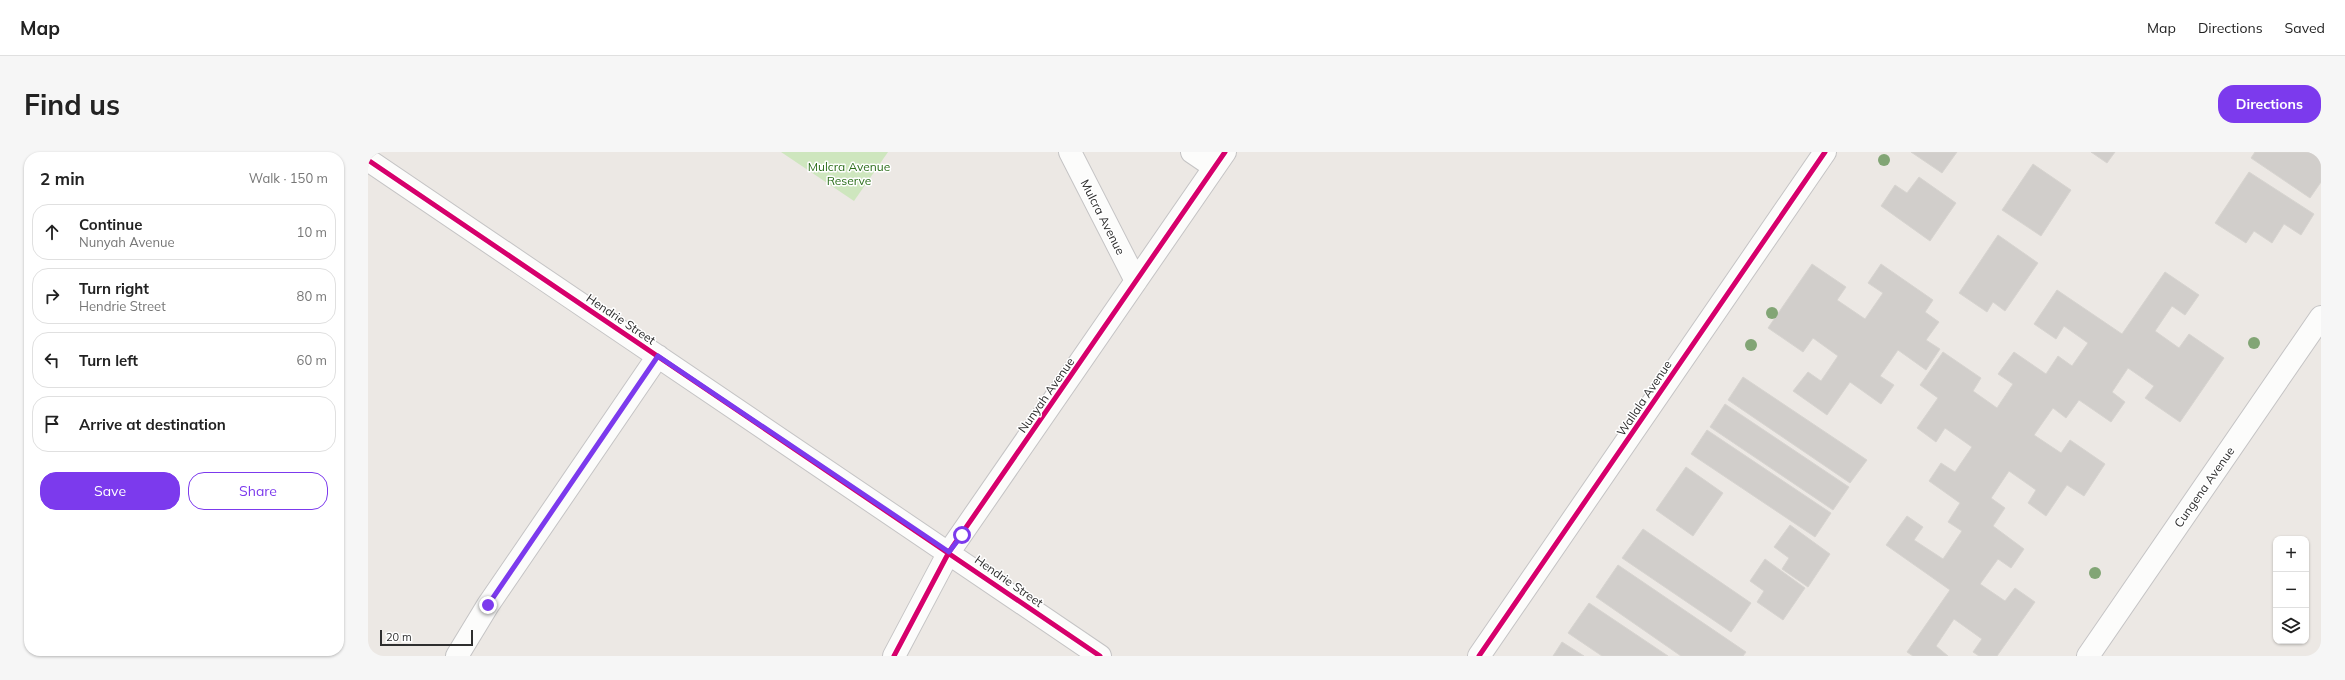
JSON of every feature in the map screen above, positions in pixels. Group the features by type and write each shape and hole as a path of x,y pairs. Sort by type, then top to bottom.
{"street":[{"name":"Mulcra Avenue","path":"1070,152 1136,281"},
{"path":"1192,152 1219,159"},
{"name":"Wallala Avenue","path":"1479,656 1825,152"},
{"name":"Nunyah Avenue","path":"894,656 949,552 1219,159"},
{"name":"Hendrie Street","path":"368,160 949,552 1100,656"},
{"name":"Cungena Avenue","path":"2088,656 2321,318"},
{"path":"457,656 488,605 658,356"}],"green space":[{"name":"Mulcra Avenue Reserve","path":"781,152 888,152 854,201"}],"building":[{"path":"1911,152 1957,152 1942,173"},
{"path":"2091,152 2115,152 2107,163"},
{"path":"2255,152 2321,152 2321,182 2310,198 2251,158"},
{"path":"2033,164 2071,190 2041,236 2002,210"},
{"path":"2249,172 2314,214 2301,235 2284,224 2272,243 2254,231 2246,243 2215,223"},
{"path":"1919,177 1956,203 1930,241 1881,206 1895,185 1907,193"},
{"path":"1998,235 2038,263 2005,311 1993,302 1987,312 1959,293"},
{"path":"1812,264 1846,287 1837,300 1865,319 1883,293 1868,283 1881,264 1933,300 1925,312 1939,322 1926,340 1940,349 1926,370 1898,350 1880,376 1894,385 1881,404 1850,382 1827,415 1793,391 1808,372 1821,381 1838,356 1813,338 1803,352 1768,328"},
{"path":"2165,272 2199,295 2185,315 2172,306 2155,331 2179,348 2189,334 2224,358 2180,422 2145,398 2154,386 2128,368 2112,392 2125,402 2111,422 2079,400 2066,418 2053,408 2034,435 2061,453 2070,440 2105,464 2084,496 2067,485 2046,516 2028,503 2036,490 2009,471 1991,498 2005,508 1993,526 2024,549 2011,568 1998,559 1980,584 2005,601 2015,588 2035,602 1997,656 1979,656 1973,652 1982,639 1954,619 1936,646 1948,656 1913,656 1907,652 1950,590 1886,545 1907,516 1923,527 1914,540 1943,559 1962,531 1948,522 1960,503 1929,481 1941,463 1955,472 1972,447 1945,428 1936,442 1917,428 1938,398 1920,385 1943,352 1981,378 1973,391 1997,408 2013,384 1998,374 2014,352 2046,374 2058,356 2072,366 2088,343 2064,326 2056,339 2034,324 2057,290 2122,334"},
{"path":"1743,377 1867,460 1850,483 1728,400"},
{"path":"1725,404 1849,487 1833,510 1710,427"},
{"path":"1707,430 1831,513 1815,537 1691,454"},
{"path":"1686,467 1723,493 1693,536 1656,510"},
{"path":"1790,525 1830,554 1808,587 1782,569 1789,558 1774,547"},
{"path":"1643,529 1751,603 1731,632 1622,558"},
{"path":"1765,559 1805,588 1783,620 1757,602 1764,591 1750,581"},
{"path":"1618,565 1746,652 1743,656 1681,656 1596,597"},
{"path":"1589,603 1668,656 1602,656 1568,633"},
{"path":"1562,642 1584,656 1553,656"}],"cycle path":[{"path":"894,656 949,552 1225,152"},
{"path":"1479,656 1825,152"},
{"path":"368,160 1100,656"}],"route":[{"path":"488,605 658,356 949,552 962,535"}]}
